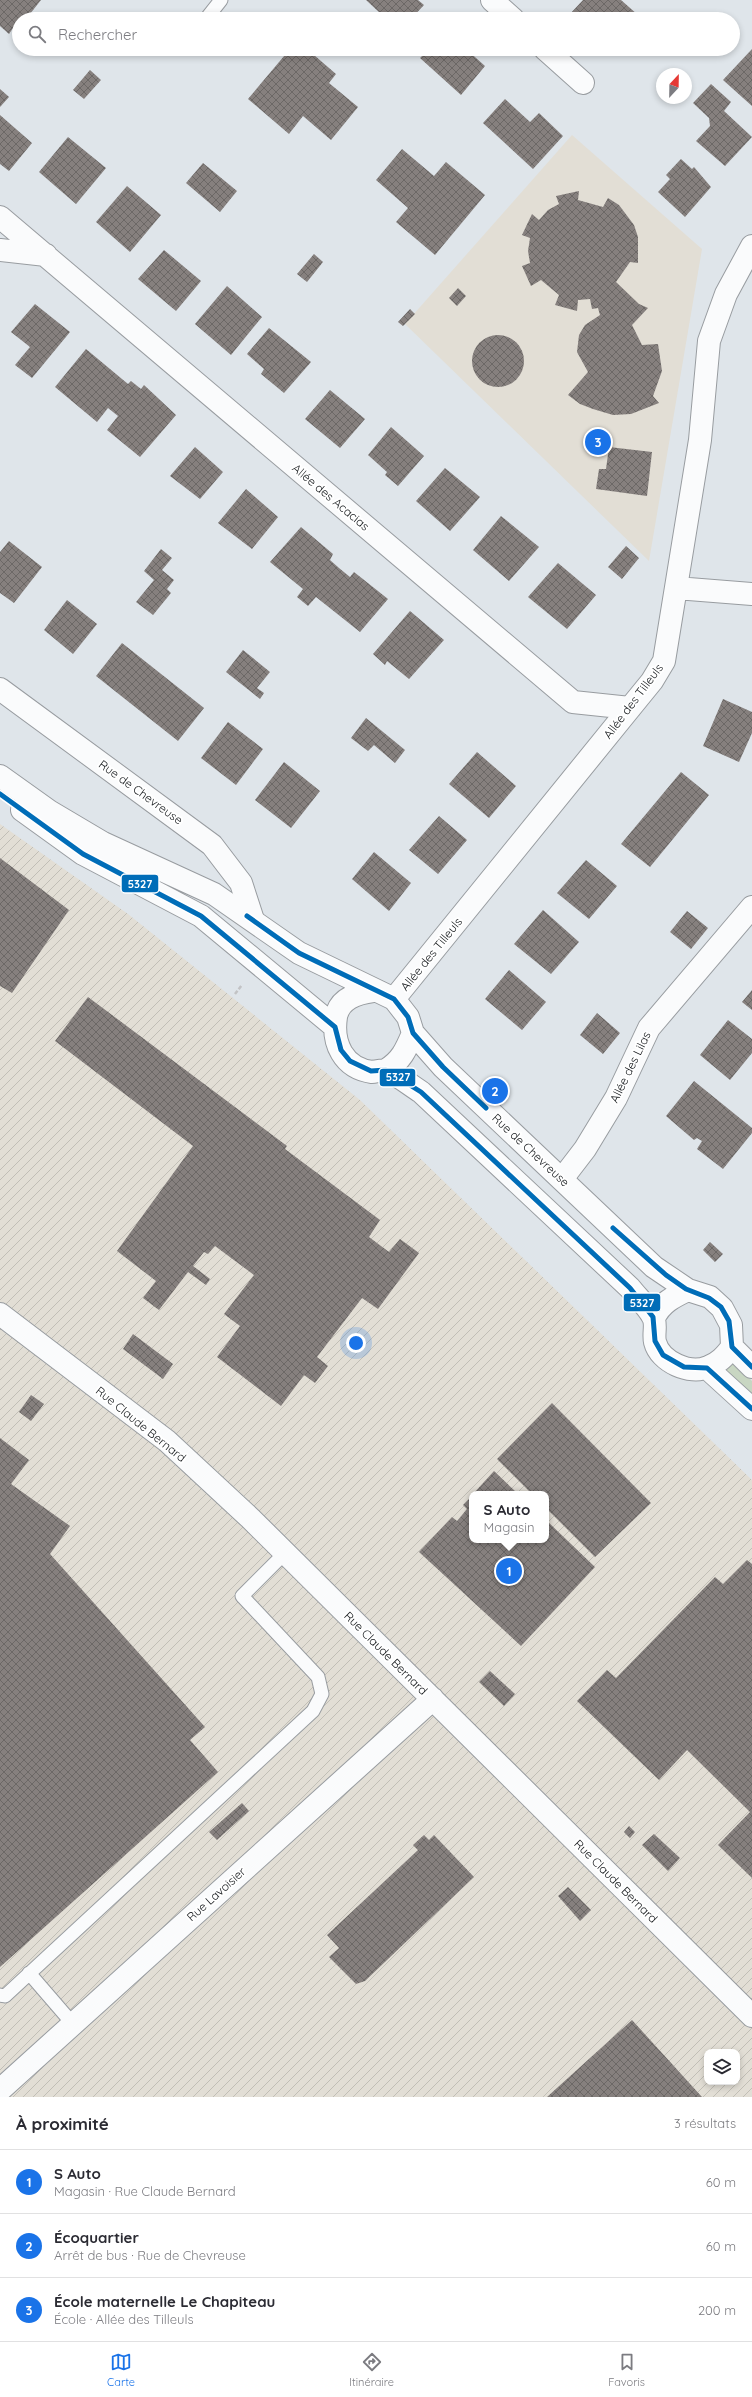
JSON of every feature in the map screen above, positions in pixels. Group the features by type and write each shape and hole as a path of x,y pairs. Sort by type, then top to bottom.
{"street":[{"path":"492,0 505,12"},
{"path":"553,56 583,83"},
{"name":"Allée des Acacias","path":"0,216 573,702 630,708"},
{"name":"Allée des Tilleuls","path":"394,999 652,681 664,661 700,440 709,341 726,294 752,246"},
{"path":"0,250 46,255"},
{"path":"676,588 752,594"},
{"name":"Rue de Chevreuse","path":"0,689 212,845 241,883 253,920"},
{"path":"0,776 49,811 103,843 214,894 299,953 373,991 394,999"},
{"path":"0,794 83,854 201,916 335,1027"},
{"name":"Allée des Lilas","path":"562,1179 585,1149 616,1098 649,1028 752,907"},
{"path":"373,991 356,993 346,1000 337,1013 335,1027 336,1041 343,1058 357,1067 372,1072 386,1070 396,1064 406,1052 413,1033"},
{"name":"Rue de Chevreuse","path":"394,999 408,1017 413,1033 443,1067 654,1267 688,1290 710,1297 722,1308 731,1326 732,1347"},
{"path":"386,1070 420,1092 630,1288 654,1318"},
{"path":"688,1290 672,1298 658,1309 654,1318 655,1342 665,1358 681,1366 694,1370 708,1368 721,1360 732,1347 752,1367"},
{"name":"Rue Claude Bernard","path":"0,1314 167,1441 285,1553 752,2016"},
{"path":"708,1368 752,1409"},
{"name":"Rue Lavoisier","path":"0,2090 433,1699"}],"lane":[{"path":"212,12 222,0"},
{"path":"0,1995 5,1996 313,1711 322,1694 318,1677 242,1596 285,1553"},
{"path":"29,1973 72,2024"}],"shaded area":[{"path":"572,135 702,249 649,561 405,324"},
{"path":"0,824 128,914 360,1100 752,1480 752,2097 0,2097"}],"green space":[{"path":"733,1361 752,1381 752,1396 723,1371"}],"building":[{"path":"0,0 41,0 32,12 12,12 12,30 9,34 0,26"},
{"path":"366,0 418,0 424,5 418,12 379,12"},
{"path":"583,0 621,0 635,12 572,12"},
{"path":"752,49 752,106 723,80"},
{"path":"284,56 315,56 336,74 329,83 358,107 331,140 303,116 289,134 248,99"},
{"path":"422,56 474,56 485,66 461,95 420,58"},
{"path":"90,70 101,80 84,99 73,90"},
{"path":"711,84 731,102 724,111 752,137 725,166 696,141 710,126 709,118 693,103"},
{"path":"0,89 9,97 0,107"},
{"path":"505,99 530,122 539,113 563,136 533,169 483,123"},
{"path":"0,115 32,143 9,171 0,164"},
{"path":"68,137 106,168 76,204 39,172"},
{"path":"402,149 434,176 446,162 485,195 435,255 396,222 408,208 376,180"},
{"path":"681,159 692,169 694,167 711,187 685,217 658,192 670,179 666,175"},
{"path":"203,163 237,191 220,212 186,183"},
{"path":"127,186 161,215 130,252 96,222"},
{"path":"579,191 578,200 603,207 608,198 619,205 634,225 638,237 638,263 630,262 616,282 639,304 648,308 632,325 642,345 658,344 662,371 653,396 659,403 631,414 613,415 593,409 580,404 568,395 588,372 577,352 579,335 585,325 600,315 598,308 592,309 590,299 578,300 577,311 555,305 559,295 541,280 531,286 522,266 530,263 528,251 530,238 522,235 532,214 539,220 548,210 559,204 556,196"},
{"path":"164,250 201,281 176,311 138,279"},
{"path":"314,254 323,262 307,282 297,274"},
{"path":"227,286 262,317 231,355 195,324"},
{"path":"458,288 466,296 457,306 449,298"},
{"path":"35,304 70,332 32,378 15,365 30,347 11,332"},
{"path":"410,309 415,314 403,326 398,322"},
{"path":"269,328 311,362 284,393 261,374 264,369 247,354"},
{"path":"498,335 508,337 516,343 522,351 524,361 522,371 516,379 508,385 498,387 488,385 480,379 474,371 472,361 474,351 480,343 488,337"},
{"path":"86,349 128,384 131,381 141,389 144,385 176,415 140,457 107,430 118,416 108,408 97,422 55,387"},
{"path":"330,390 365,419 340,448 305,419"},
{"path":"391,427 424,456 398,486 385,475 387,472 368,455"},
{"path":"195,447 223,472 200,499 170,476"},
{"path":"609,447 652,452 647,496 596,489 599,469 606,469"},
{"path":"445,468 480,497 450,531 416,501"},
{"path":"246,489 278,517 252,549 218,523"},
{"path":"501,516 539,547 509,581 473,550"},
{"path":"301,527 333,554 330,560 339,568 350,577 354,572 388,599 360,632 316,597 308,606 297,597 303,589 270,562"},
{"path":"9,541 42,567 14,603 0,593 0,552"},
{"path":"626,546 639,558 622,579 608,567"},
{"path":"161,549 172,558 162,570 174,580 167,589 171,593 153,615 136,602 154,580 144,571"},
{"path":"558,563 596,595 567,629 528,597"},
{"path":"67,600 97,624 73,654 44,630"},
{"path":"410,611 444,640 409,679 387,661 385,665 373,654"},
{"path":"122,643 204,708 178,741 96,676"},
{"path":"243,650 270,672 257,688 264,693 260,699 226,672"},
{"path":"723,699 752,712 752,733 739,762 703,746"},
{"path":"366,718 405,750 395,763 374,745 368,751 351,738"},
{"path":"228,722 263,749 236,785 201,758"},
{"path":"477,752 516,786 489,818 449,784"},
{"path":"284,762 320,791 291,828 255,800"},
{"path":"681,772 709,795 650,867 621,844"},
{"path":"439,816 467,840 438,874 409,850"},
{"path":"374,852 411,883 389,911 352,879"},
{"path":"0,858 69,910 12,993 0,986"},
{"path":"586,860 617,886 589,919 557,893"},
{"path":"543,910 579,942 551,974 514,944"},
{"path":"687,911 708,928 691,949 670,932"},
{"path":"509,970 546,1002 522,1030 485,999"},
{"path":"752,990 752,1010 742,1002"},
{"path":"88,997 287,1146 285,1149 380,1220 369,1237 389,1252 400,1239 419,1253 378,1309 362,1298 317,1357 328,1366 315,1383 304,1375 281,1406 217,1357 240,1326 224,1314 254,1275 215,1246 208,1254 204,1252 193,1266 210,1279 206,1285 188,1272 159,1310 143,1298 156,1281 117,1251 193,1146 55,1041"},
{"path":"597,1013 620,1033 603,1054 580,1035"},
{"path":"728,1020 752,1039 752,1053 730,1080 700,1055"},
{"path":"694,1081 752,1128 752,1133 723,1169 697,1149 702,1141 697,1138 694,1140 666,1116"},
{"path":"710,1242 723,1254 715,1262 703,1250"},
{"path":"133,1334 173,1364 163,1379 123,1349"},
{"path":"31,1395 44,1404 31,1421 19,1412"},
{"path":"552,1403 651,1503 595,1557 549,1511 549,1491 529,1491 497,1459"},
{"path":"0,1438 29,1460 11,1484 70,1526 50,1554 205,1727 190,1740 218,1772 0,1967"},
{"path":"494,1471 515,1491 476,1491"},
{"path":"469,1499 469,1543 549,1543 549,1523 595,1567 521,1646 419,1552 452,1517 457,1521 467,1509 463,1505"},
{"path":"747,1560 752,1564 752,1878 718,1845 750,1812 687,1750 659,1780 577,1701 607,1670 616,1678 715,1577 723,1584"},
{"path":"490,1671 515,1694 504,1706 479,1682"},
{"path":"242,1803 249,1811 217,1840 209,1832"},
{"path":"629,1826 635,1832 630,1838 624,1832"},
{"path":"654,1834 680,1858 668,1871 642,1845"},
{"path":"424,1835 429,1840 434,1835 474,1877 365,1981 356,1984 329,1957 339,1948 327,1935 418,1850 413,1845"},
{"path":"568,1887 591,1910 580,1921 558,1896"},
{"path":"632,2020 702,2097 547,2097"}],"transit line":[{"name":"5327","path":"0,794 83,854 201,916 335,1027 341,1050 350,1061 371,1071 386,1070 421,1092 630,1288 653,1317 655,1341 663,1355 684,1367 707,1368 752,1409"},
{"name":"5327","path":"247,916 299,953 394,999 408,1017 413,1033 443,1067 486,1108"},
{"name":"5327","path":"613,1228 666,1275 686,1289 709,1298 721,1307 729,1321 732,1347 752,1367"}],"place":[{"name":"École maternelle Le Chapiteau","path":"598,442"},
{"name":"Écoquartier","path":"495,1091"},
{"name":"S Auto","path":"509,1571"}]}
